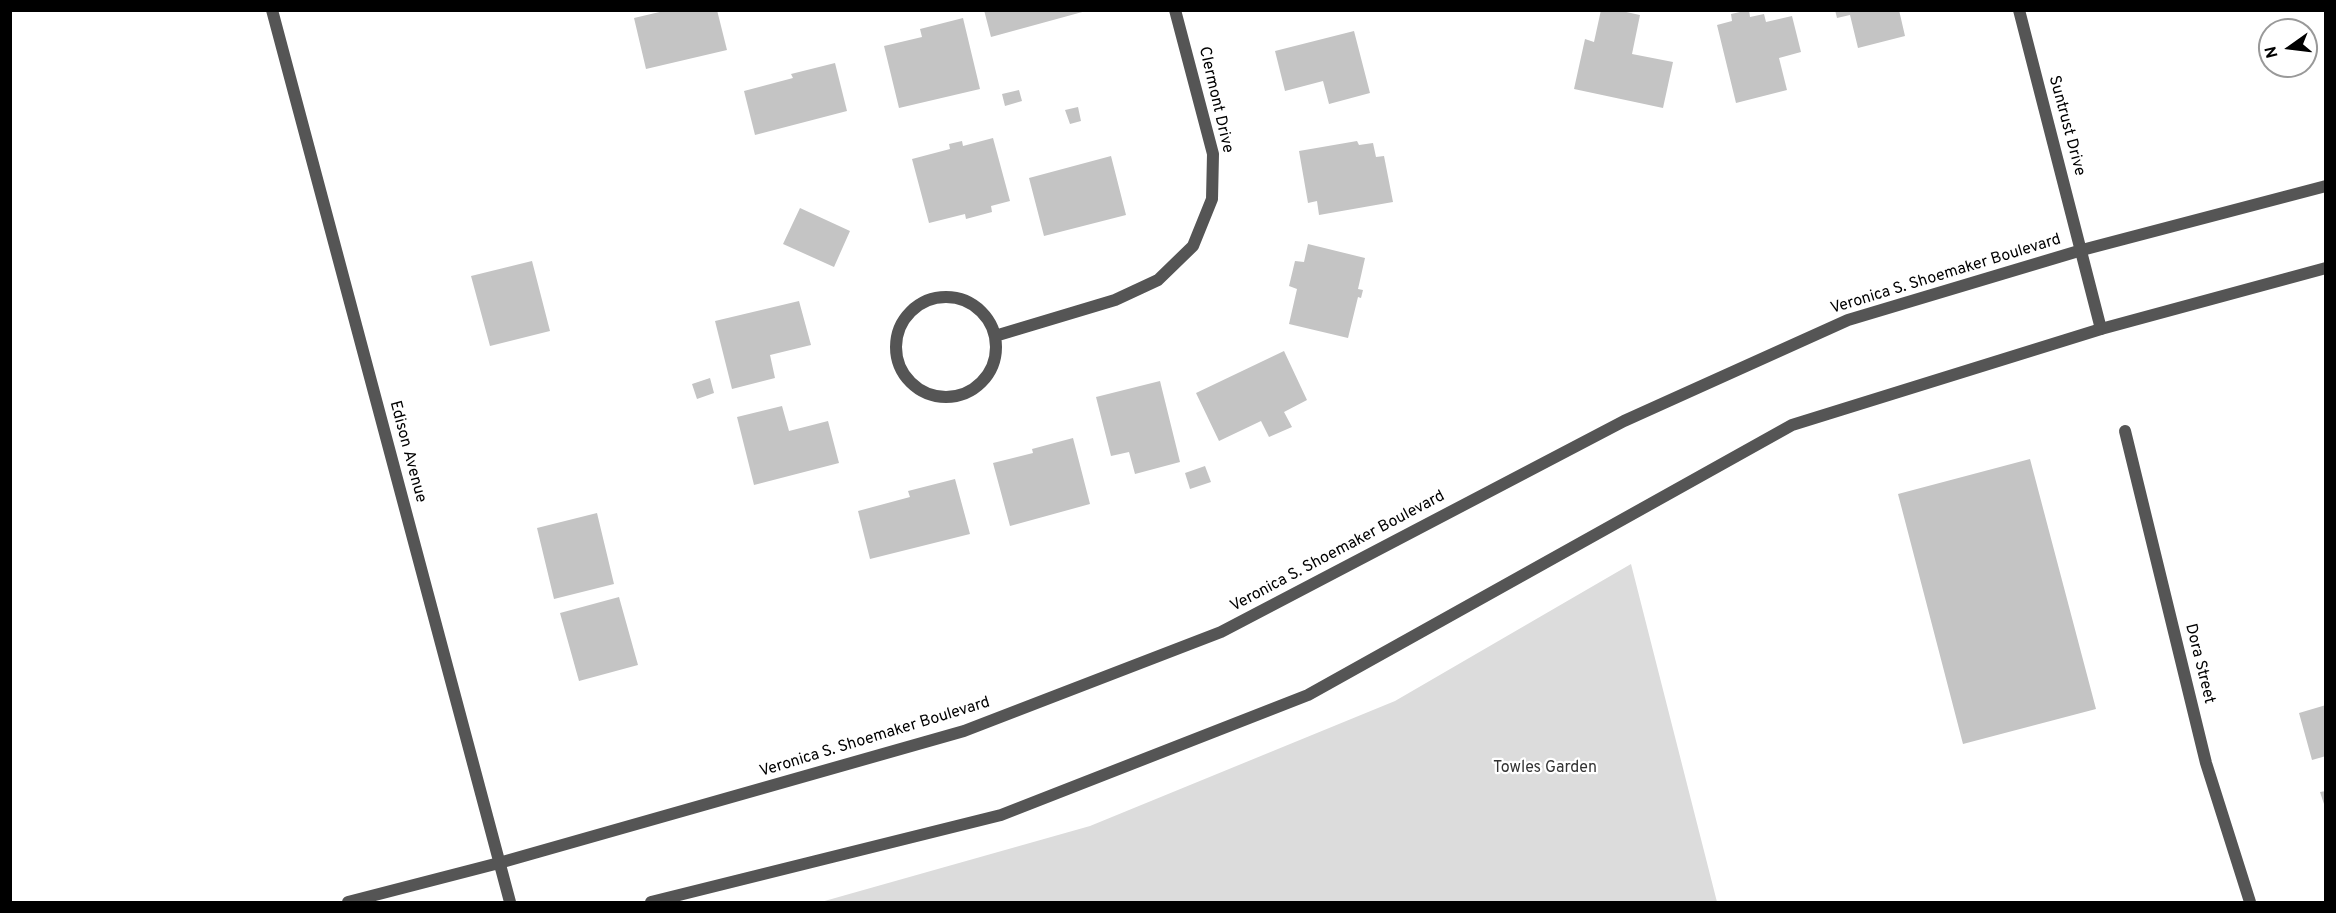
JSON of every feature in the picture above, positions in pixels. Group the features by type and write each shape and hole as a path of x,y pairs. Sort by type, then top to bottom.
{"street":[{"name":"Edison Avenue","path":"272,10 510,903"},
{"name":"Clermont Drive","path":"995,336 1115,300 1158,280 1193,246 1212,199 1213,153 1175,10"},
{"name":"Suntrust Drive","path":"2019,10 2082,250"},
{"name":"Veronica S. Shoemaker Boulevard","path":"348,903 499,863 964,731 1221,632 1624,421 1848,320 2082,250 2325,186"},
{"path":"2082,250 2101,329"},
{"path":"651,903 1001,815 1297,699 1792,425 2101,329 2325,268"},
{"path":"949,296 965,300 979,308 990,320 995,336 996,353 992,369 982,383 968,393 952,397 934,396 927,393 907,378 898,362 897,338 906,316 918,304 933,298 949,296"},
{"name":"Dora Street","path":"2125,431 2206,763 2250,903"}],"green space":[{"name":"Towles Garden","path":"1631,564 1717,902 821,902 1090,826 1395,701"}],"building":[{"path":"668,10 717,10 727,50 646,69 634,18"},
{"path":"984,10 1085,10 1086,11 991,37"},
{"path":"1601,10 1617,10 1640,15 1632,54 1673,62 1663,108 1574,89 1585,39 1594,42"},
{"path":"1749,10 1750,17 1764,14 1766,22 1792,16 1801,52 1779,58 1787,90 1736,103 1717,25 1732,21 1731,14"},
{"path":"1835,10 1899,10 1905,36 1858,48 1850,15 1837,18"},
{"path":"963,18 980,89 899,108 884,46 922,37 920,29"},
{"path":"1354,31 1370,93 1329,104 1323,81 1285,91 1275,51"},
{"path":"835,63 847,111 755,135 744,91 793,78 791,74"},
{"path":"1019,90 1022,101 1005,106 1002,94"},
{"path":"1078,107 1081,121 1070,124 1065,110"},
{"path":"993,138 1010,201 991,206 992,212 966,219 965,214 929,223 912,159 950,149 949,144 962,141 963,146"},
{"path":"1357,141 1359,145 1373,143 1376,157 1384,156 1393,202 1319,215 1317,201 1308,203 1299,151"},
{"path":"1111,156 1126,215 1044,236 1029,178"},
{"path":"800,208 850,231 834,267 783,244"},
{"path":"1308,244 1365,258 1358,289 1363,290 1361,298 1358,297 1348,338 1289,324 1297,289 1289,286 1295,261 1304,262"},
{"path":"532,261 550,331 490,346 471,276"},
{"path":"799,301 811,345 770,355 775,378 732,389 715,321"},
{"path":"1284,351 1307,400 1284,412 1292,427 1269,437 1261,421 1219,441 1196,393"},
{"path":"710,378 714,393 697,399 692,384"},
{"path":"1160,381 1180,462 1135,474 1129,452 1111,456 1096,397"},
{"path":"782,406 789,431 828,421 839,463 754,485 737,417"},
{"path":"1073,438 1090,504 1010,526 993,463 1033,453 1032,449"},
{"path":"2030,459 2096,709 1963,744 1898,494"},
{"path":"1205,466 1211,482 1190,489 1185,473"},
{"path":"955,479 970,534 870,559 858,511 910,497 908,491"},
{"path":"597,513 614,584 554,599 537,528"},
{"path":"619,597 638,665 579,681 560,613"},
{"path":"2326,705 2326,756 2312,760 2299,713"},
{"path":"2326,791 2326,807 2325,807 2320,792"}]}
